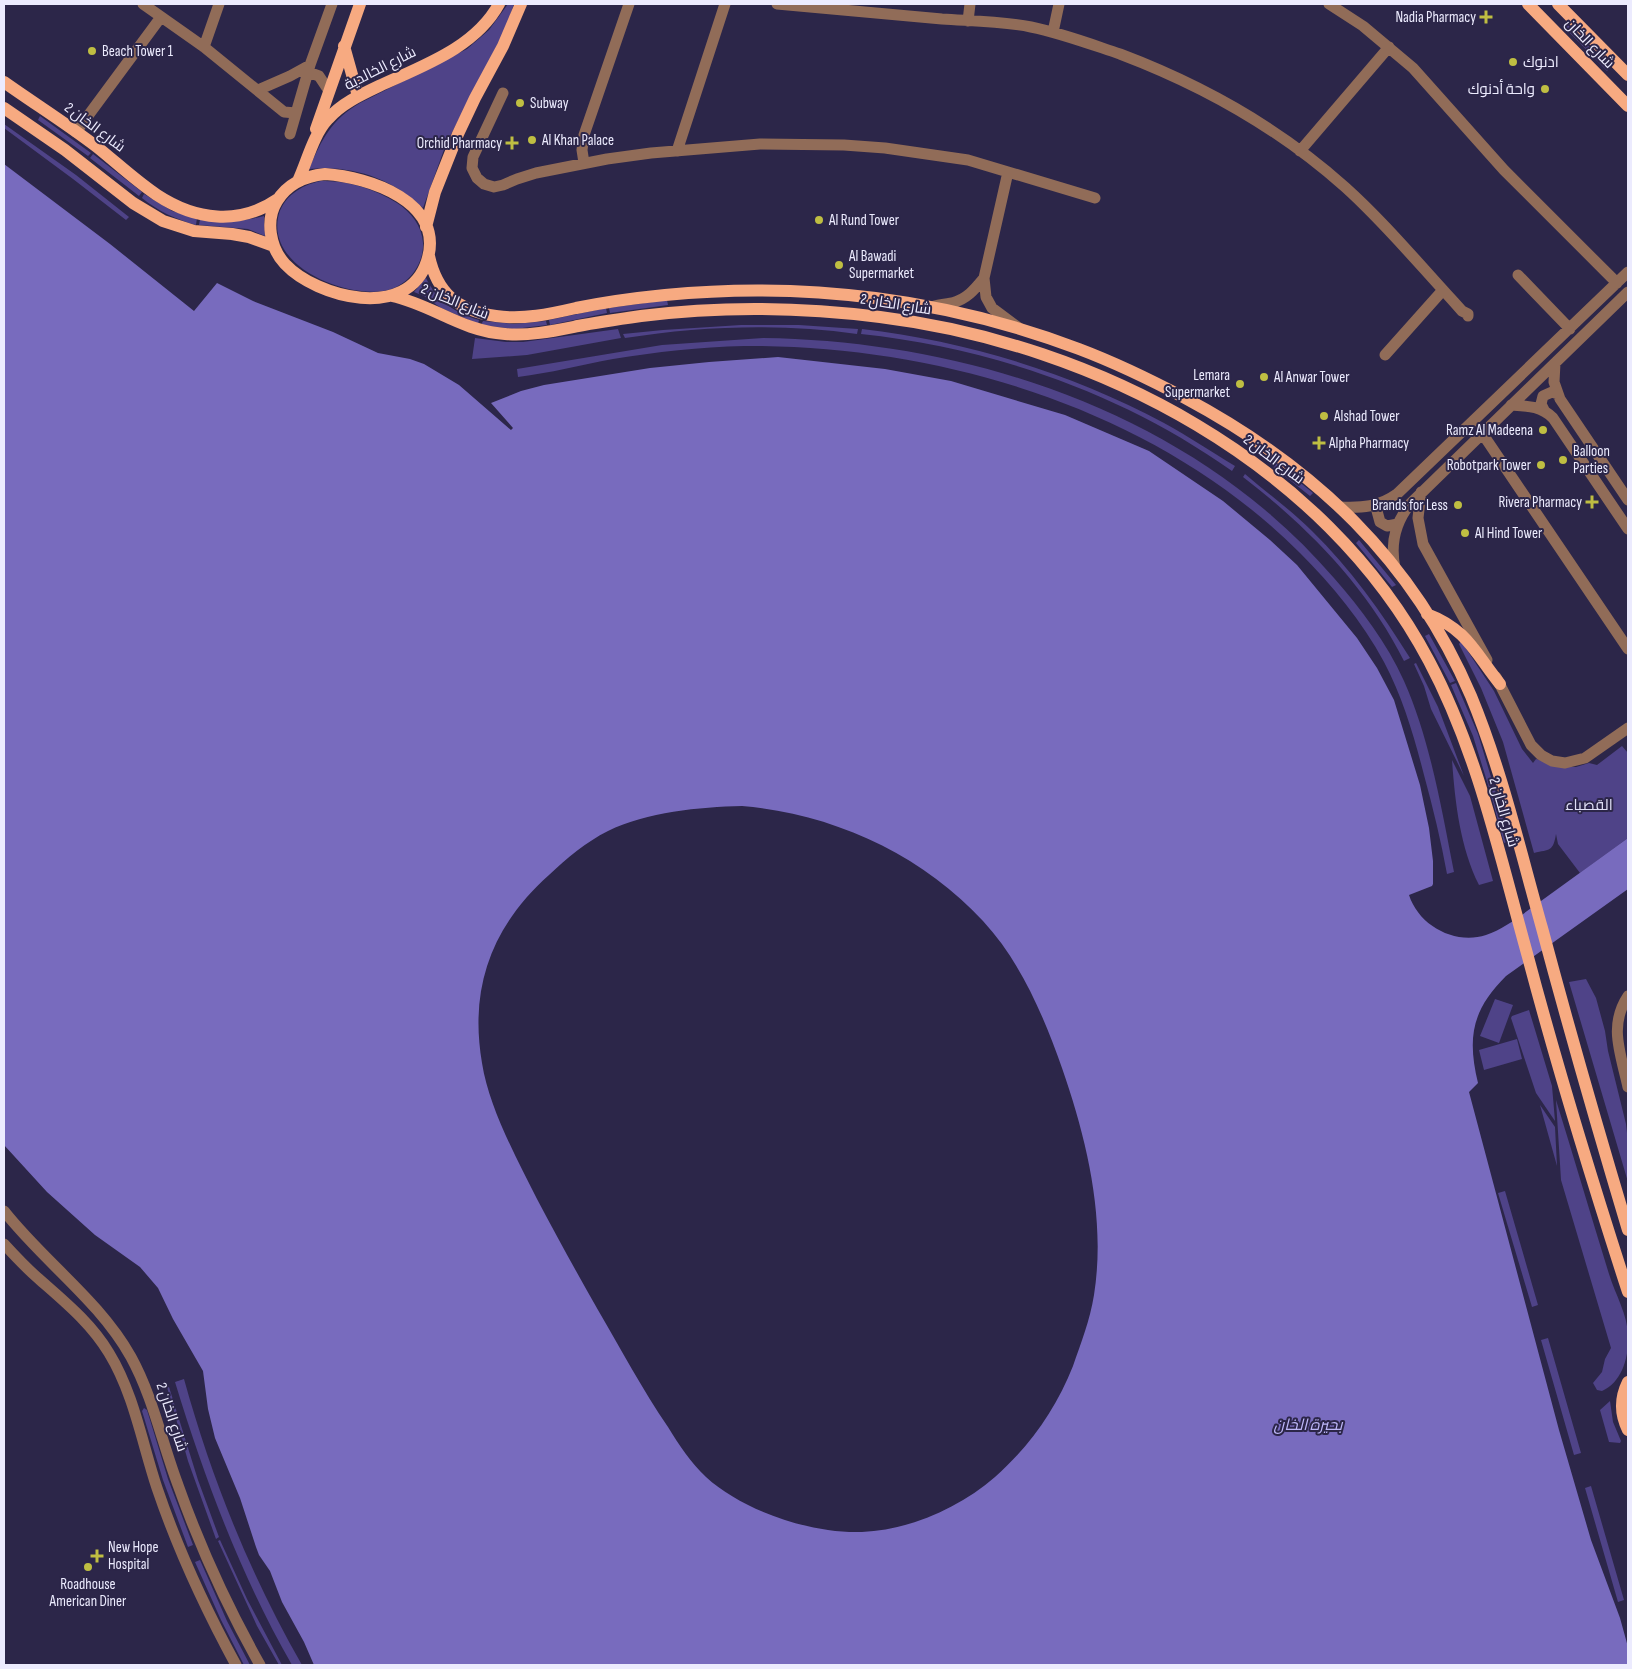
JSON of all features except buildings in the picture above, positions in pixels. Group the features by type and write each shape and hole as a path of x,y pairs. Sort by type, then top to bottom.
{"main road":[{"path":"313,146 317,126 360,4"},
{"name":"شارع الخالدية","path":"298,181 319,131 326,120 336,111 358,96 434,60 464,42 486,22 499,4"},
{"path":"426,227 435,192 458,134 475,98 504,46 521,4"},
{"name":"شارع الخان","path":"1528,4 1628,106"},
{"name":"شارع الخان","path":"1558,4 1628,75"},
{"path":"344,45 358,96"},
{"name":"شارع الخان 2","path":"4,82 76,132 157,195 186,210 212,216 231,217 259,210 278,199"},
{"path":"4,108 65,150 143,210 163,221 194,231 249,237 274,246"},
{"path":"325,174 346,176 371,182 394,193 411,205 420,215 426,227 429,238 429,256 425,268 414,283 404,291 392,296 364,298 343,294 320,286 290,269 279,257 274,246 270,226 272,211 278,199 290,186 310,176 325,174"},
{"name":"شارع الخان 2","path":"429,256 436,279 451,299 468,308 498,317 529,317 661,295 752,290 856,295 960,312 1060,342 1114,363 1222,418 1287,462 1340,507 1395,568 1427,614 1457,666 1479,717 1500,778 1566,1017 1628,1230"},
{"name":"شارع الخان 2","path":"392,296 417,303 450,320 471,328 506,334 540,333 636,317 714,310 807,310 892,319 956,331 1019,348 1080,369 1162,406 1226,443 1288,489 1346,544 1380,584 1412,631 1444,691 1468,748 1479,782 1546,1022 1628,1292"},
{"path":"1427,614 1451,625 1465,636 1500,684"},
{"path":"1628,1382 1622,1402 1623,1417 1628,1430"}],"street":[{"path":"144,4 204,48 284,112 296,113"},
{"path":"204,48 219,4"},
{"path":"290,134 312,71 332,4"},
{"path":"584,163 582,142 584,134 629,4"},
{"path":"677,151 725,4"},
{"path":"777,4 1029,27 1083,41 1138,61 1203,90 1241,111 1300,151 1338,181 1378,218 1468,316"},
{"path":"968,21 970,4"},
{"path":"1053,32 1059,4"},
{"path":"1329,4 1363,26 1413,68 1504,170 1616,284"},
{"path":"76,132 162,17"},
{"path":"1300,151 1389,47"},
{"path":"258,90 290,76 312,71 336,71"},
{"path":"312,71 329,91"},
{"path":"503,92 473,157 472,168 476,178 489,186 498,186 526,175 584,163 651,153 760,144 844,145 886,148 961,159 1095,198"},
{"path":"1008,172 984,278 986,297 992,308 1020,329"},
{"path":"1340,507 1363,508 1380,504 1397,494 1628,272"},
{"path":"1518,275 1570,328"},
{"path":"932,307 964,298 984,278"},
{"path":"1384,354 1443,290"},
{"path":"1395,568 1393,546 1398,524 1410,504 1628,292"},
{"path":"1555,363 1554,375 1558,394 1628,500"},
{"path":"1558,394 1552,392 1543,396 1541,404 1544,410 1556,422 1628,529"},
{"path":"1511,405 1532,406 1544,410"},
{"path":"1482,433 1628,650"},
{"path":"1421,492 1418,518 1423,544 1500,684 1531,746 1540,755 1552,761 1565,763 1585,758 1628,728"},
{"path":"1380,504 1377,511 1380,522 1390,526 1398,524"},
{"path":"1628,996 1618,1014 1616,1028 1628,1087"},
{"name":"شارع الخان 2","path":"4,1212 40,1252 97,1308 115,1332 138,1370 150,1399 169,1461 191,1520 230,1606 260,1665"},
{"path":"4,1244 37,1278 90,1326 108,1351 122,1378 132,1405 175,1536 206,1609 236,1665"},
{"path":"122,1378 138,1370"},
{"path":"132,1405 150,1399"}],"green space":[{"path":"508,4 514,4 505,30 446,144 423,208 398,189 370,176 341,169 309,169 328,131 350,109 467,49 489,30"},
{"path":"1565,22 1610,68 1607,71 1562,25"},
{"path":"40,116 91,153 88,156 38,120"},
{"path":"4,124 76,175 129,217 126,220 4,128"},
{"path":"93,154 142,192 139,196 90,158"},
{"path":"321,181 341,182 370,190 397,203 411,215 418,225 422,237 423,252 417,268 406,281 383,291 367,292 349,289 312,275 297,264 285,251 278,235 280,211 288,198 294,193 306,186"},
{"path":"144,194 172,211 197,218 196,225 161,211 142,198"},
{"path":"264,216 265,236 248,229 199,225 200,219 232,221"},
{"path":"426,278 441,300 462,314 479,320 478,324 441,308 424,296 414,292"},
{"path":"667,300 668,305 610,313 609,308"},
{"path":"606,308 607,313 550,325 549,320"},
{"path":"483,321 514,324 546,321 547,325 514,329 481,325"},
{"path":"741,325 799,325 858,329 857,334 799,328 741,327 625,338 623,334 663,330"},
{"path":"618,329 621,338 527,355 472,359 475,338 523,342"},
{"path":"862,329 901,334 979,351 1055,374 1129,405 1164,423 1235,466 1232,471 1147,419 1056,379 1008,363 959,350 861,334"},
{"path":"763,338 842,342 921,354 999,372 1075,398 1147,431 1215,472 1278,521 1334,578 1364,614 1390,653 1404,681 1421,727 1434,775 1454,872 1447,874 1437,824 1420,760 1397,689 1366,632 1346,604 1300,553 1243,503 1181,460 1114,424 1043,396 970,373 895,358 819,349 744,346 662,352 518,377 517,369 662,345"},
{"path":"1266,455 1313,493 1310,496 1263,459"},
{"path":"1245,474 1304,523 1340,560 1377,608 1410,658 1404,661 1372,608 1334,560 1290,516 1243,477"},
{"path":"1359,540 1396,585 1392,587 1356,543"},
{"path":"1429,634 1455,681 1450,683 1425,636"},
{"name":"القصباء","path":"1461,641 1494,691 1522,749 1533,763 1536,759 1563,767 1576,767 1589,763 1597,765 1622,746 1628,753 1628,838 1580,873 1558,844 1556,834 1554,844 1550,849 1534,853 1503,742 1481,688 1459,644"},
{"path":"1416,663 1438,707 1464,776 1431,709 1424,686 1414,664"},
{"path":"1456,683 1478,734 1494,787 1489,788 1473,736 1451,685"},
{"path":"1452,760 1470,796 1493,881 1479,885 1463,840 1457,808"},
{"path":"1495,790 1509,841 1504,843 1490,791"},
{"path":"1586,979 1596,998 1626,1124 1628,1182 1569,982"},
{"path":"1495,999 1513,1005 1499,1043 1480,1036"},
{"path":"1529,1010 1552,1086 1555,1121 1536,1093 1511,1018"},
{"path":"1517,1039 1522,1059 1484,1070 1479,1050"},
{"path":"1556,1100 1609,1274 1624,1312 1627,1328 1628,1344 1623,1368 1615,1382 1602,1391 1597,1390 1593,1383 1602,1372 1605,1359 1611,1348 1561,1180"},
{"path":"1540,1105 1555,1127 1557,1166"},
{"path":"1505,1191 1538,1305 1532,1307 1498,1193"},
{"path":"1548,1338 1581,1453 1574,1455 1541,1340"},
{"path":"184,1379 207,1454 234,1526 283,1631 302,1665 292,1665 240,1562 199,1455 175,1382"},
{"path":"167,1387 169,1387 198,1480 219,1537 216,1539 188,1461"},
{"path":"1610,1401 1613,1422 1621,1441 1620,1443 1609,1442 1600,1410"},
{"path":"144,1408 147,1410 168,1479 193,1545 188,1547 163,1480 142,1411"},
{"path":"1591,1486 1624,1600 1618,1602 1585,1488"},
{"path":"220,1540 247,1599 282,1665 279,1665 257,1626 218,1541"},
{"path":"200,1560 227,1621 250,1665 244,1665 221,1620 195,1562"}],"water":[{"name":"بحيرة الخان","path":"4,164 110,244 194,311 217,283 253,301 333,332 378,353 410,359 424,364 459,385 511,430 513,428 491,403 521,391 544,385 650,368 778,357 885,369 951,381 1065,415 1149,451 1223,501 1297,565 1357,638 1377,668 1394,700 1420,785 1429,828 1433,861 1433,884 1409,895 1421,916 1430,924 1451,935 1462,937 1474,937 1493,932 1521,915 1628,838 1628,889 1506,976 1486,1001 1479,1013 1473,1038 1473,1052 1478,1083 1469,1092 1559,1430 1591,1540 1620,1618 1628,1647 1628,1665 314,1665 304,1642 282,1602 270,1571 259,1555 240,1498 215,1438 208,1409 203,1371 173,1319 158,1288 140,1267 95,1235 47,1192 4,1145","holes":["742,806 775,810 841,828 873,841 903,857 959,897 997,937 1020,972 1047,1029 1071,1095 1092,1180 1098,1238 1094,1295 1088,1322 1073,1366 1050,1412 1020,1453 981,1488 933,1515 916,1522 880,1530 842,1532 779,1518 758,1510 721,1489 695,1466 640,1384 537,1199 497,1115 482,1063 479,1009 482,984 489,960 499,937 513,915 549,875 584,845 600,835 639,819 691,809"]}],"place":[{"name":"Nadia Pharmacy","path":"1486,17"},
{"name":"Beach Tower 1","path":"92,51"},
{"name":"ادنوك","path":"1513,62"},
{"name":"واحة أدنوك","path":"1545,89"},
{"name":"Subway","path":"520,103"},
{"name":"Al Khan Palace","path":"532,140"},
{"name":"Orchid Pharmacy","path":"512,143"},
{"name":"Al Rund Tower","path":"819,220"},
{"name":"Al Bawadi Supermarket","path":"839,265"},
{"name":"Al Anwar Tower","path":"1264,377"},
{"name":"Lemara Supermarket","path":"1240,384"},
{"name":"Alshad Tower","path":"1324,416"},
{"name":"Ramz Al Madeena","path":"1543,430"},
{"name":"Alpha Pharmacy","path":"1319,443"},
{"name":"Balloon Parties","path":"1563,460"},
{"name":"Robotpark Tower","path":"1541,465"},
{"name":"Rivera Pharmacy","path":"1592,502"},
{"name":"Brands for Less","path":"1458,505"},
{"name":"Al Hind Tower","path":"1465,533"},
{"name":"New Hope Hospital","path":"97,1556"},
{"name":"Roadhouse American Diner","path":"88,1567"}]}
